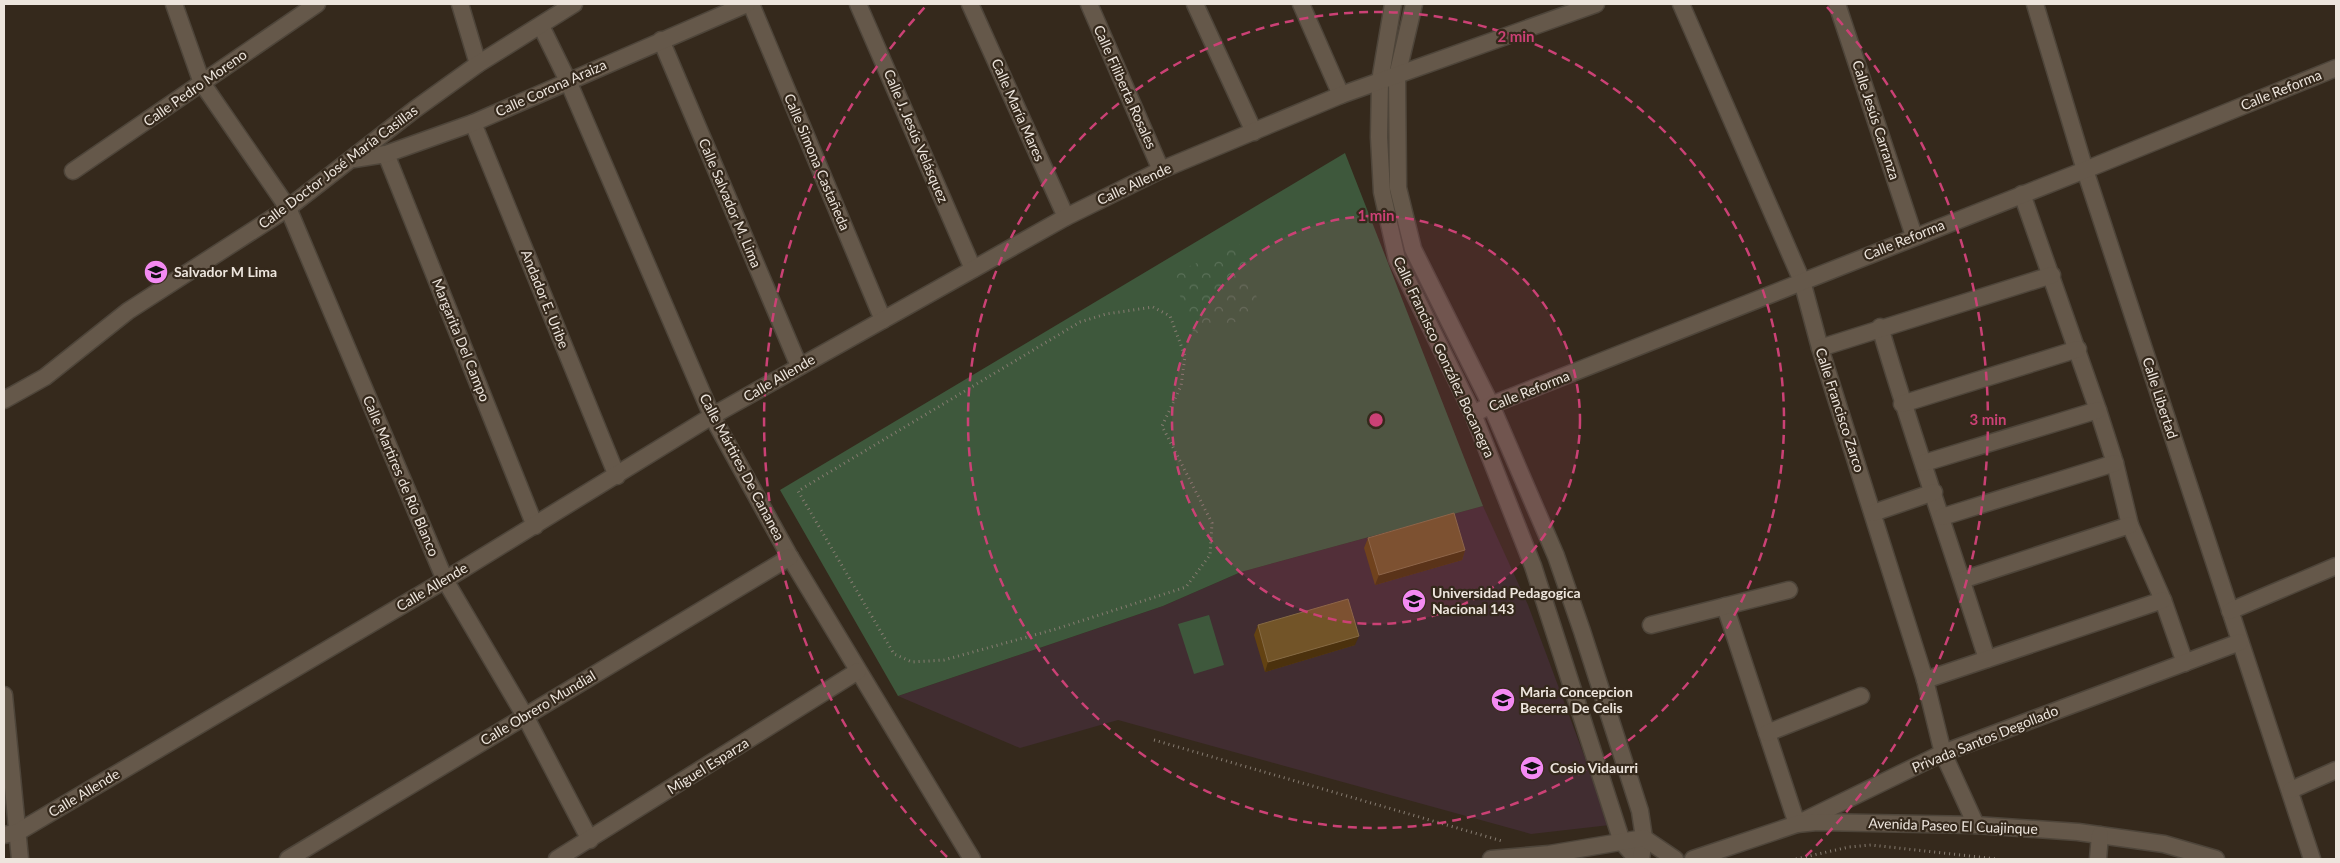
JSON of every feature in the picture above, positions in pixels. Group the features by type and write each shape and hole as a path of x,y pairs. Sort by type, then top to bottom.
{"street":[{"name":"Calle Martires de Río Blanco","path":"174,4 202,83 288,208 445,580 525,716 590,840"},
{"path":"460,4 478,64"},
{"name":"Calle Doctor José María Casillas","path":"4,400 45,377 128,311 288,208 478,64 574,4"},
{"name":"Calle Corona Araiza","path":"351,160 386,154 473,123 746,4"},
{"name":"Calle Simona Castañeda","path":"751,4 883,320"},
{"name":"Calle J. Jesús Velásquez","path":"858,4 973,269"},
{"name":"Calle María Mares","path":"970,4 1066,217"},
{"name":"Calle Filiberta Rosales","path":"1089,4 1161,170"},
{"path":"1195,4 1254,132"},
{"path":"1301,4 1341,95"},
{"name":"Calle Francisco González Bocanegra","path":"1393,4 1380,81 1382,192 1397,259 1473,414 1533,566 1622,842"},
{"name":"Calle Francisco González Bocanegra","path":"1414,4 1397,76 1398,188 1413,249 1492,405 1556,556 1582,630 1640,811 1644,838 1639,859"},
{"name":"Calle Allende","path":"11,833 445,580 712,416 1066,217 1161,170 1341,95 1596,4"},
{"name":"Calle Francisco Zarco","path":"1681,4 1802,281 1820,348 1873,513 1924,680 1944,753 1976,826"},
{"name":"Calle Jesús Carranza","path":"1837,4 1914,236"},
{"name":"Calle Libertad","path":"2034,4 2085,170 2240,642 2291,790 2312,859"},
{"name":"Calle Pedro Moreno","path":"73,171 202,83 311,5"},
{"name":"Calle Mártires De Cananea","path":"541,26 568,81 712,416 790,557 972,859"},
{"name":"Calle Salvador M. Lima","path":"661,40 799,366"},
{"name":"Calle Reforma","path":"1473,414 2336,68"},
{"name":"Andador E. Uribe","path":"473,123 617,476"},
{"name":"Margarita Del Campo","path":"386,154 535,526"},
{"path":"2022,194 2098,410 2115,463 2130,525 2163,600 2185,663"},
{"path":"1820,348 1880,327 2052,275"},
{"path":"1880,327 1902,404 1934,492 1987,659"},
{"path":"1902,404 2078,349"},
{"path":"1924,463 2098,410"},
{"path":"1942,517 2115,463"},
{"path":"1873,513 1934,492"},
{"path":"1962,580 2130,525"},
{"path":"1533,566 1556,556"},
{"name":"Calle Obrero Mundial","path":"288,859 790,557"},
{"path":"2230,611 2336,566"},
{"path":"1651,625 1789,590"},
{"path":"1924,680 2163,600"},
{"path":"1725,606 1797,824"},
{"name":"Privada Santos Degollado","path":"1797,824 1944,753 2240,642"},
{"name":"Miguel Esparza","path":"557,859 858,671"},
{"path":"4,695 11,833 20,859"},
{"path":"1767,732 1861,696"},
{"path":"2291,790 2336,770"},
{"name":"Avenida Paseo El Cuajinque","path":"1693,859 1797,824 1976,826 2100,835 2164,844 2216,859"},
{"path":"2098,859 2100,835"},
{"path":"1491,859 1549,854 1644,838 1675,859"},
{"path":"1622,842 1639,859"}],"path":[{"path":"1153,308 1170,316 1185,356 1181,386 1162,426 1212,522 1210,555 1186,587 1056,629 944,660 912,662 894,654 798,491 1080,322 1106,314 1153,308"},
{"path":"1154,740 1511,843"},
{"path":"1796,859 1849,847 1871,845 1997,859"}],"shaded area":[{"path":"1483,506 1528,605 1610,825 1531,834 1118,720 1020,748 898,696 1163,606 1241,572"}],"green space":[{"path":"1345,153 1483,506 1241,572 1163,606 898,696 780,490"},
{"path":"1240,244 1262,314 1194,334 1172,274"},
{"path":"1209,615 1224,665 1194,674 1178,624"}],"building":[{"path":"1454,513 1465,550 1379,575 1368,538"},
{"path":"1348,599 1359,636 1268,662 1258,625"}],"place":[{"name":"Salvador M Lima","path":"156,272"},
{"name":"Universidad Pedagogica Nacional 143","path":"1414,601"},
{"name":"Maria Concepcion Becerra De Celis","path":"1503,700"},
{"name":"Cosio Vidaurri","path":"1532,768"}]}
